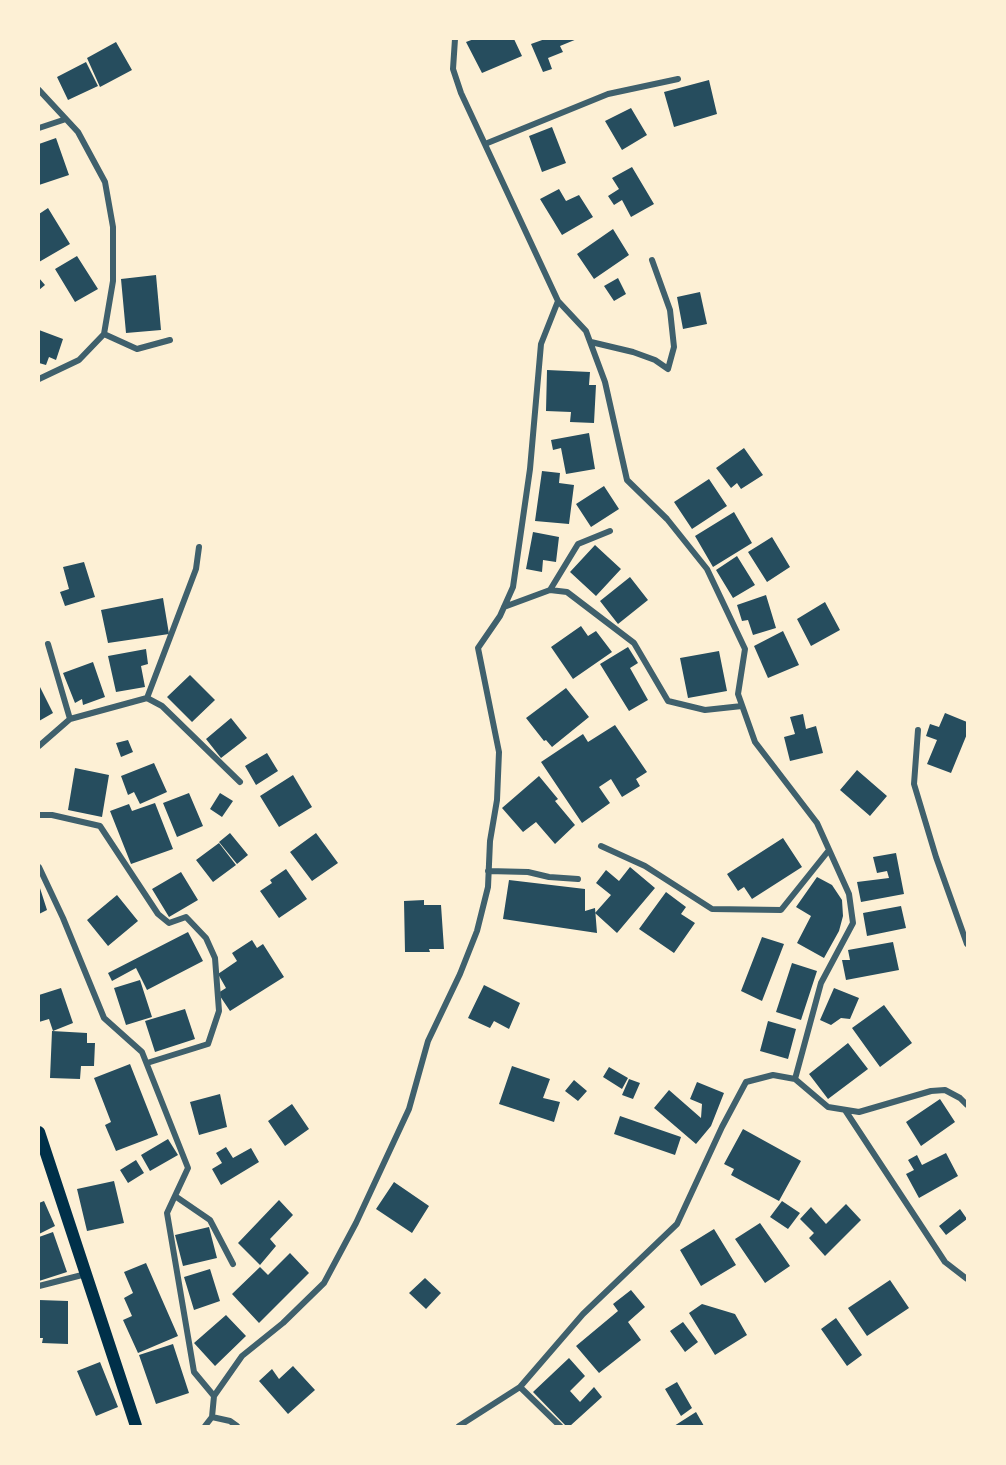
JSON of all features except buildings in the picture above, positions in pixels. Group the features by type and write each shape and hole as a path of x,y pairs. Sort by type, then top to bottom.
{"main road":[{"path":"39,1132 136,1426"}],"street":[{"path":"454,39 453,69 461,93 558,301 586,331 591,342 605,382 627,480 667,519 707,569 745,649 738,694 755,742 817,823 849,894 853,923 821,983 795,1079"},
{"path":"485,144 608,94 678,79"},
{"path":"39,90 78,132 105,182 113,227 113,281 104,334 79,360 39,379"},
{"path":"39,128 66,119"},
{"path":"591,342 633,352 655,360 669,369 674,347 670,310 652,260"},
{"path":"205,1426 212,1417 214,1396 242,1356 282,1323 324,1283 356,1223 409,1110 428,1041 460,974 477,931 488,887 490,841 497,800 499,752 478,648 504,607 513,587 530,469 541,344 558,301"},
{"path":"104,334 137,350 170,340"},
{"path":"550,590 578,544 610,531"},
{"path":"147,698 196,569 199,548"},
{"path":"504,607 550,590 567,592 634,643 668,701 705,710 742,706"},
{"path":"48,644 70,719"},
{"path":"39,746 70,719 147,698 162,706 240,782"},
{"path":"918,730 914,784 936,857 967,944"},
{"path":"39,815 52,815 100,826 158,914 169,923 186,917 206,938 215,958 219,1011 208,1044 147,1063"},
{"path":"601,846 645,866 712,909 781,909 829,850"},
{"path":"39,867 63,918 104,1018 142,1052 188,1168 167,1213 194,1372 214,1396"},
{"path":"488,871 528,872 549,877 578,879"},
{"path":"459,1426 520,1387 583,1314 677,1224 722,1127 746,1082 773,1075 795,1079 828,1107 859,1112 931,1091 945,1090 960,1098 967,1105"},
{"path":"845,1110 945,1262 967,1279"},
{"path":"175,1196 210,1220 233,1264"},
{"path":"39,1286 86,1274"},
{"path":"520,1387 560,1426"},
{"path":"212,1417 230,1421 237,1426"}]}
